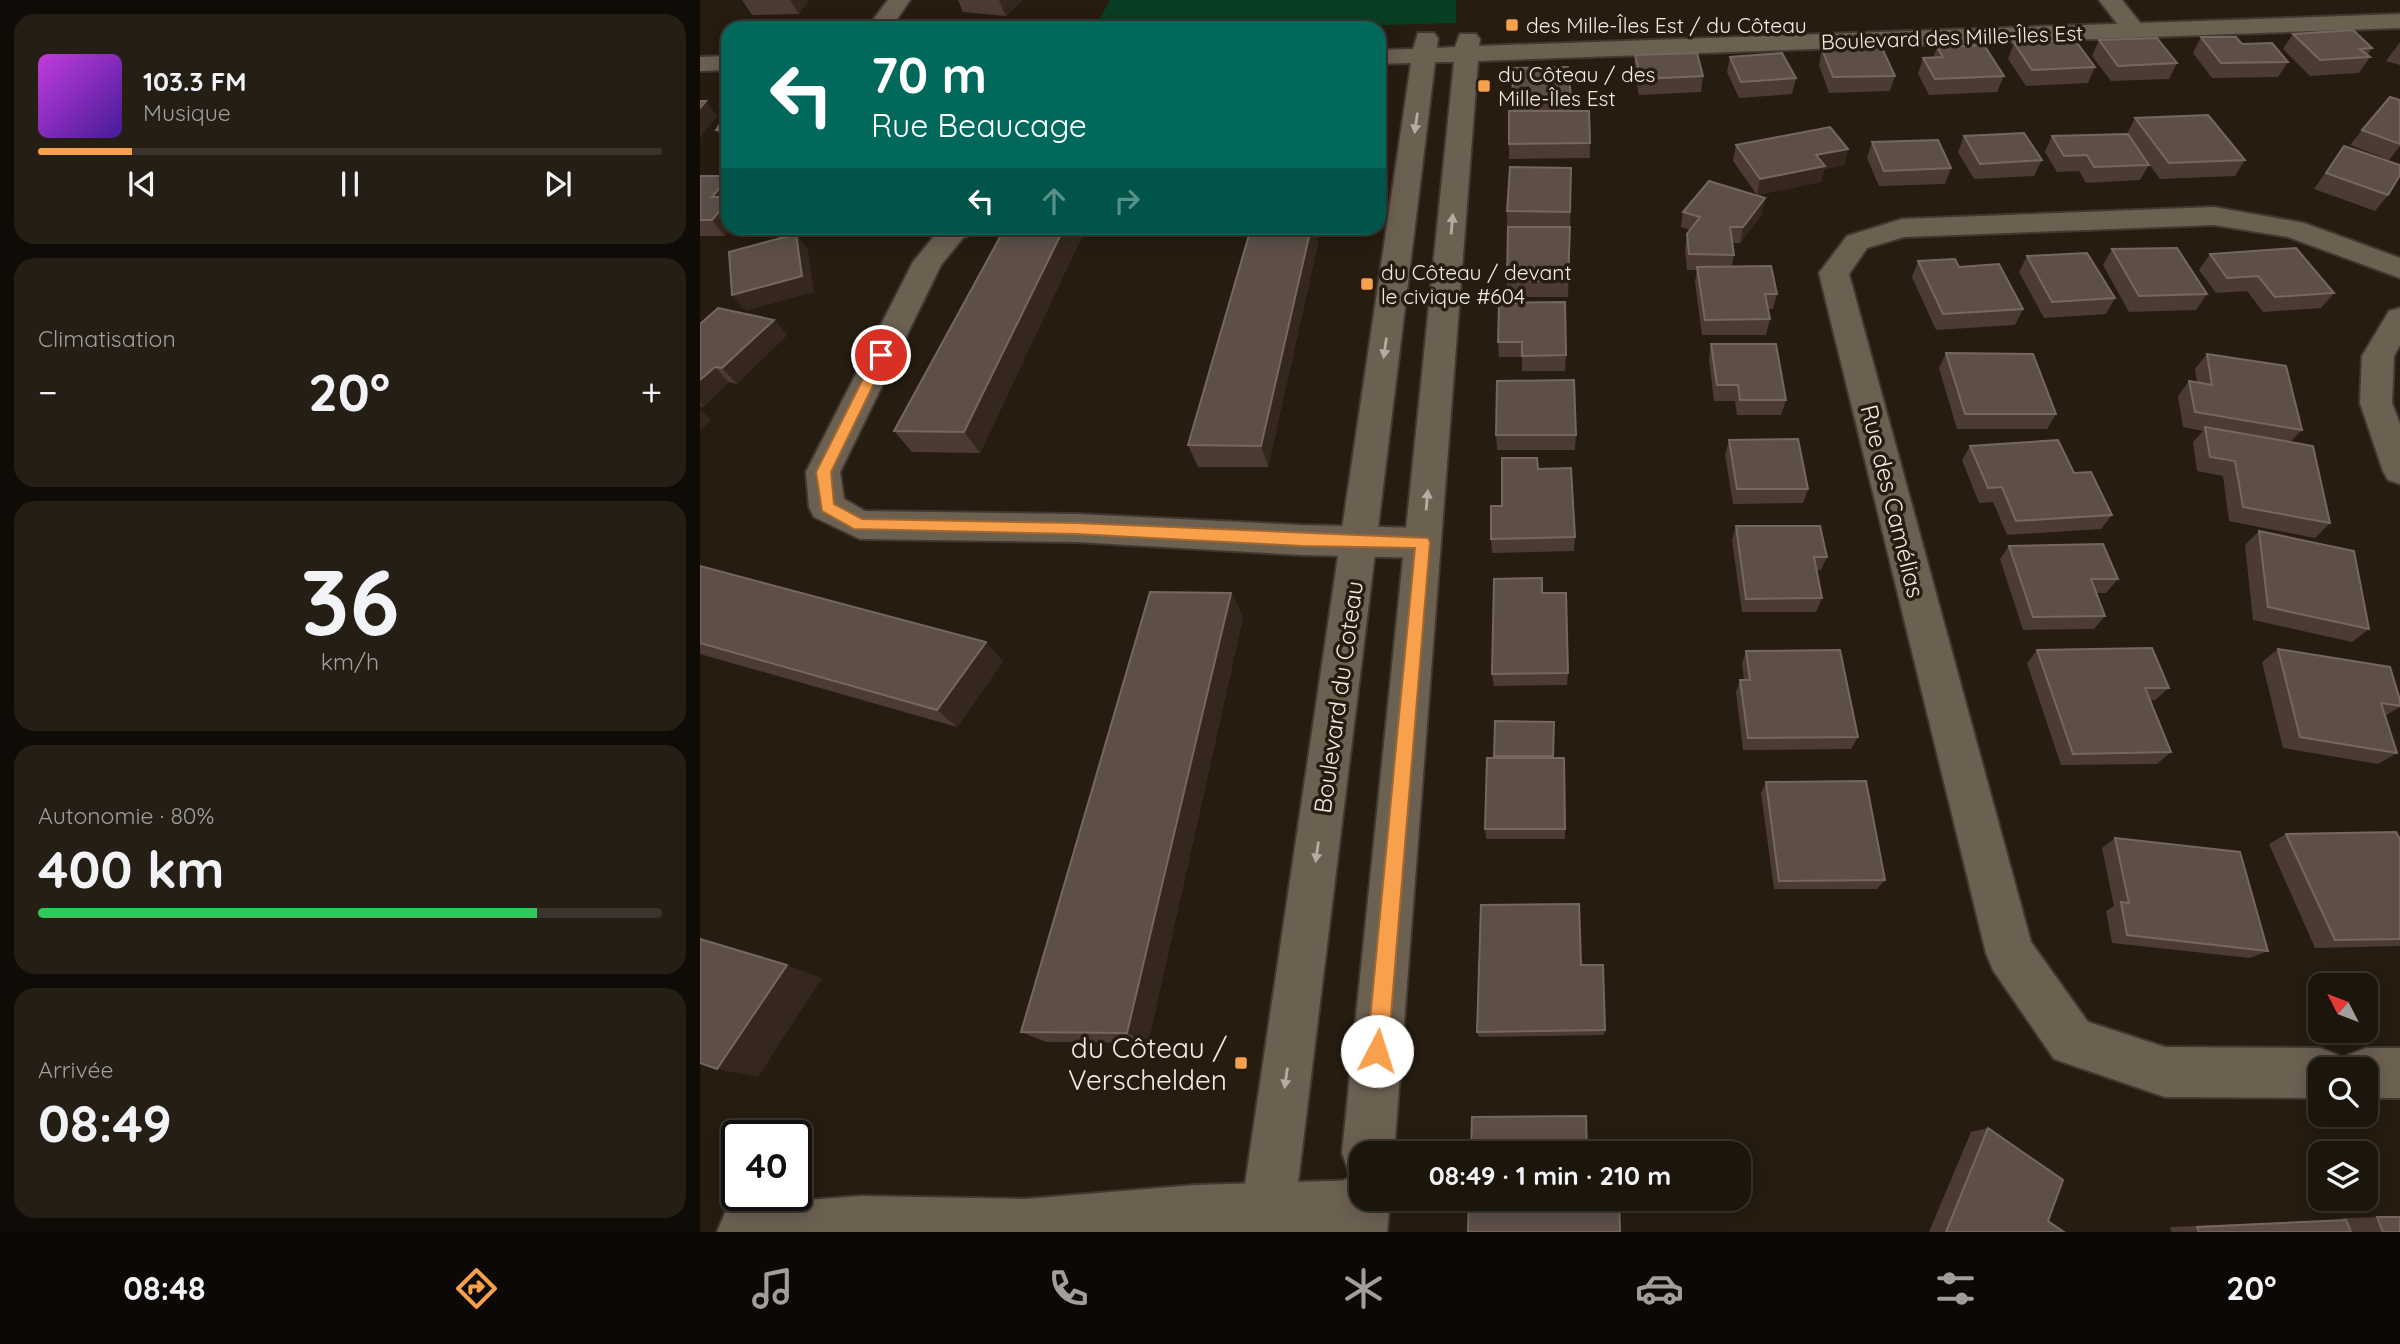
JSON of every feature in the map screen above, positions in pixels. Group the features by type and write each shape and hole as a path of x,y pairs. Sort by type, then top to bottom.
{"street":[{"path":"884,21 899,0"},
{"name":"Boulevard des Mille-Îles Est","path":"1386,39 1425,46 1467,46 2122,15 2400,6"},
{"name":"Boulevard des Mille-Îles Est","path":"2122,15 2400,21"},
{"name":"Boulevard des Mille-Îles Est","path":"1386,55 1425,46"},
{"name":"Boulevard du Coteau","path":"1267,1221 1425,46"},
{"path":"1369,1141 1467,46"},
{"path":"700,64 721,63"},
{"path":"700,80 721,79"},
{"name":"Rue des Camélias","path":"2308,1073 2165,1072 2073,1041 2010,953 1835,273 1857,242 1902,228 2214,216 2294,229 2400,269"},
{"path":"950,235 928,262 823,472 827,507 860,525 1076,528 1359,542 1423,542"},
{"path":"2400,318 2378,356 2375,403 2400,471"},
{"path":"2378,1073 2400,1073"},
{"path":"744,1232 861,1223 1025,1227 1195,1212 1267,1221 1362,1213"}],"green space":[{"path":"1110,0 1456,0 1456,23 1386,25 1386,21 1098,21"}],"building":[{"path":"2353,30 2372,48 2360,49 2370,57 2320,60 2293,34"},
{"path":"2201,37 2236,37 2242,44 2272,43 2288,62 2221,63"},
{"path":"2157,38 2177,63 2118,66 2099,40"},
{"path":"2075,40 2095,67 2032,70 2014,43"},
{"path":"1984,45 2004,76 1935,79 1923,58 1943,57 1937,47"},
{"path":"1882,48 1895,76 1833,77 1822,49"},
{"path":"1697,53 1703,76 1641,79 1635,55"},
{"path":"1782,53 1796,78 1741,82 1730,57"},
{"path":"1568,67 1571,97 1513,97 1512,68"},
{"path":"2390,97 2400,100 2400,144 2362,130"},
{"path":"1509,111 1589,111 1590,143 1509,144"},
{"path":"2208,115 2245,160 2169,163 2135,118"},
{"path":"1830,127 1848,149 1816,155 1825,166 1760,179 1736,145"},
{"path":"2024,133 2042,160 1980,164 1964,136"},
{"path":"2128,134 2149,165 2094,167 2087,155 2064,156 2052,136"},
{"path":"1938,140 1951,168 1884,171 1872,142"},
{"path":"2344,146 2400,165 2400,175 2388,195 2326,173"},
{"path":"1510,167 1571,168 1570,212 1507,211"},
{"path":"700,176 721,176 721,186 712,197 721,197 721,209 712,220 700,220"},
{"path":"1709,181 1765,198 1743,227 1730,227 1734,255 1689,254 1687,234 1700,217 1683,212"},
{"path":"1508,227 1570,227 1568,281 1507,281"},
{"path":"796,235 802,276 732,295 729,252"},
{"path":"1001,235 1061,235 964,432 894,431"},
{"path":"1249,235 1309,235 1261,446 1188,445"},
{"path":"2177,248 2207,294 2139,296 2112,249"},
{"path":"2296,248 2334,293 2275,297 2258,276 2227,278 2210,254"},
{"path":"2087,253 2115,298 2052,302 2027,256"},
{"path":"1955,259 1959,267 1999,264 2023,309 1943,314 1918,261"},
{"path":"1771,266 1777,294 1765,294 1770,319 1705,320 1697,267"},
{"path":"1565,302 1566,355 1522,356 1522,342 1498,342 1499,303"},
{"path":"718,308 774,320 722,368 715,367 700,380 700,324"},
{"path":"1711,344 1776,344 1786,400 1740,400 1738,385 1717,385"},
{"path":"1946,353 2033,354 2056,414 1965,414"},
{"path":"2207,354 2286,366 2302,430 2195,412 2189,381 2212,385"},
{"path":"1574,380 1576,435 1496,435 1497,381"},
{"path":"2205,427 2313,446 2330,523 2243,507 2235,461 2210,457"},
{"path":"1798,439 1808,489 1737,489 1729,440"},
{"path":"2058,440 2074,473 2091,472 2112,515 2016,521 2002,487 1988,488 1970,446"},
{"path":"1502,458 1537,458 1538,469 1571,468 1575,537 1491,539 1491,506 1502,506"},
{"path":"1736,526 1820,526 1827,557 1814,557 1822,598 1746,599"},
{"path":"2259,531 2354,551 2369,629 2268,607"},
{"path":"2103,544 2118,579 2091,579 2105,616 2033,617 2009,546"},
{"path":"700,566 986,642 937,710 700,643"},
{"path":"1542,578 1542,593 1566,593 1568,673 1492,674 1494,579"},
{"path":"1150,592 1231,593 1127,1033 1021,1032"},
{"path":"2152,648 2169,688 2145,688 2171,752 2073,754 2037,650"},
{"path":"2278,649 2390,667 2400,706 2381,703 2397,753 2300,737"},
{"path":"1840,650 1858,737 1748,738 1740,680 1750,680 1746,651"},
{"path":"1495,721 1554,722 1553,756 1494,756"},
{"path":"1487,758 1564,758 1565,829 1485,829"},
{"path":"1866,781 1885,880 1779,881 1766,782"},
{"path":"2396,832 2400,839 2400,939 2335,940 2286,834"},
{"path":"2115,838 2240,852 2268,951 2127,935 2121,902 2129,903"},
{"path":"1579,904 1581,965 1603,965 1605,1030 1477,1032 1481,905"},
{"path":"700,939 787,965 717,1069 700,1063"},
{"path":"1586,1116 1587,1141 1471,1141 1472,1117"},
{"path":"1988,1128 2063,1180 2048,1221 2064,1232 1946,1232"},
{"path":"1469,1211 1619,1211 1620,1232 1468,1232"},
{"path":"2377,1217 2400,1217 2400,1232 2383,1232"},
{"path":"2346,1220 2351,1232 2199,1232 2197,1227"}],"place":[{"name":"des Mille-Îles Est / du Côteau","path":"1512,25"},
{"name":"du Côteau / des Mille-Îles Est","path":"1484,86"},
{"name":"du Côteau / devant le civique #604","path":"1367,284"},
{"name":"du Côteau / Verschelden","path":"1241,1063"}],"route":[{"path":"881,355 823,472 827,507 860,525 1076,528 1302,540 1423,542 1377,1051"}]}
